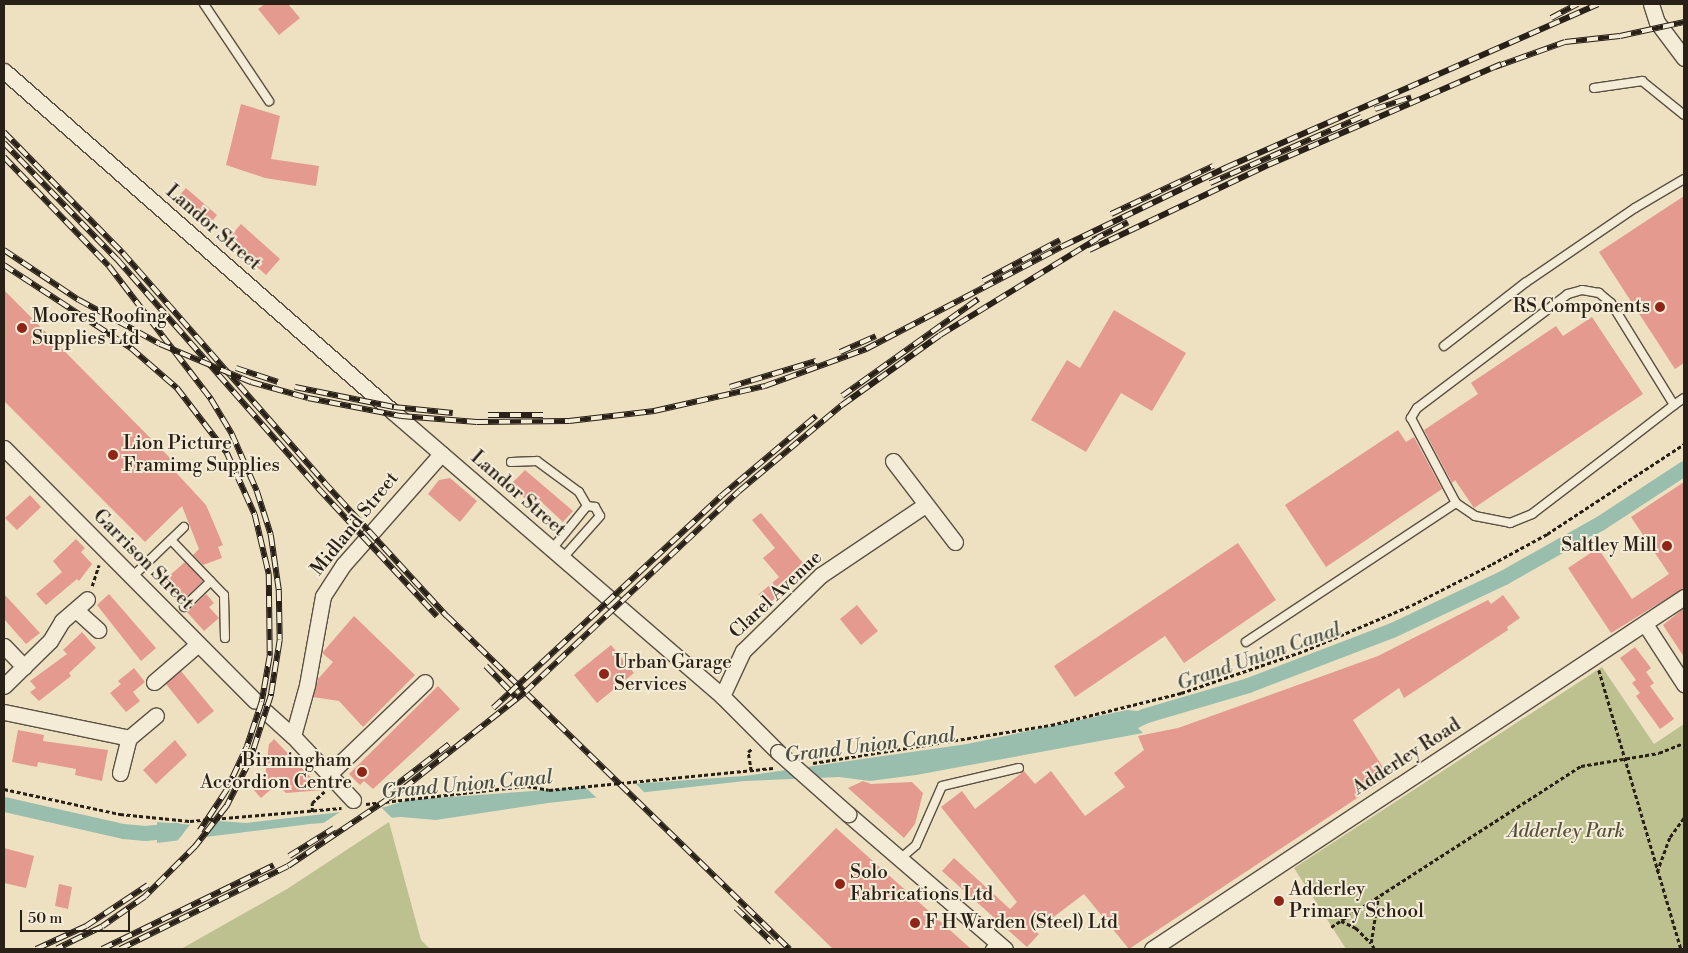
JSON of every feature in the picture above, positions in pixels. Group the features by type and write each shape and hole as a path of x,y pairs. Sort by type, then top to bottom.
{"street":[{"path":"1651,4 1657,22 1684,58"},
{"name":"Landor Street","path":"4,71 440,454 722,696 778,752 997,947"},
{"name":"Garrison Street","path":"4,448 255,701"},
{"name":"Midland Street","path":"293,736 296,716 307,684 323,596 344,564 440,454"},
{"path":"893,461 955,542"},
{"name":"Clarel Avenue","path":"722,696 743,651 821,576 925,505"},
{"name":"Adderley Road","path":"1152,949 1684,597"},
{"path":"4,686 50,641 62,621 87,599"},
{"path":"76,610 98,630"},
{"path":"1645,624 1684,684"},
{"path":"154,682 198,644"},
{"path":"4,646 24,667"},
{"path":"332,778 425,682"},
{"path":"4,712 129,738"},
{"path":"266,712 293,736 332,778 352,804"},
{"path":"120,773 129,738 156,715"}],"lane":[{"path":"204,4 269,101"},
{"path":"1594,88 1642,81 1684,115"},
{"path":"1444,346 1525,283 1635,208 1684,179"},
{"path":"1674,406 1611,304 1599,293 1582,290 1568,294 1417,408 1411,418 1456,503 1475,516 1492,521 1510,523 1532,514 1674,406 1684,398"},
{"path":"511,462 537,461 579,492 587,506"},
{"path":"1246,642 1456,503"},
{"path":"557,554 600,516 596,507 587,506"},
{"path":"557,554 587,506"},
{"path":"132,577 184,527"},
{"path":"171,540 224,595 225,638"},
{"path":"184,607 211,581"},
{"path":"900,859 916,845 942,786 1019,768"}],"path":[{"path":"806,764 1051,725 1180,693 1304,651 1412,606 1492,564 1547,534 1684,444"},
{"path":"87,599 96,570 108,553"},
{"path":"1595,656 1622,757 1681,949"},
{"path":"751,771 748,752 764,737"},
{"path":"1332,927 1582,766 1622,757 1659,753 1684,743"},
{"path":"4,789 120,814 190,821 312,812 352,804 527,786 549,790 779,768"},
{"path":"312,812 312,804 332,778"},
{"path":"1657,873 1670,837 1684,818"},
{"path":"1371,943 1378,898"},
{"path":"1340,922 1356,928 1371,943 1374,949"}],"green space":[{"name":"Adderley Park","path":"1602,667 1654,744 1684,724 1684,949 1346,949 1294,868"},
{"path":"389,822 421,940 430,949 181,949 287,889"}],"shaded area":[{"path":"1161,708 1163,716 1138,728 1143,733 916,775 870,781 839,777 745,781 548,803 436,820 401,817 310,824 157,843 157,822 194,825 220,821 246,823 385,807 407,800 744,776 967,744 1127,710 1151,712"}],"pier":[{"path":"633,781 648,796 599,800 584,786"},
{"path":"385,805 381,807 395,821 319,826 343,810"},
{"path":"219,819 201,841 175,844 192,822"}],"building":[{"path":"265,4 288,4 300,18 279,35 258,9"},
{"path":"241,104 280,116 271,159 319,166 316,186 265,178 226,165"},
{"path":"186,188 217,215 209,225 178,197"},
{"name":"RS Components","path":"1684,196 1684,363 1675,369 1599,252"},
{"path":"241,224 280,259 266,275 227,240"},
{"name":"Lion Picture Framimg Supplies","path":"4,290 173,461 169,465 206,505 223,545 218,547 222,558 203,565 193,555 199,549 182,506 145,542 4,401"},
{"path":"1114,310 1186,353 1152,411 1121,393 1086,452 1031,420 1067,360 1080,368"},
{"path":"1592,317 1643,394 1474,508 1455,480 1452,483 1424,430 1478,394 1471,383 1556,326 1563,336"},
{"path":"1398,430 1406,442 1414,437 1442,489 1326,567 1285,505"},
{"path":"525,470 573,511 563,522 535,496 529,502 510,485"},
{"path":"450,478 477,501 460,522 428,494 439,480"},
{"path":"1684,482 1684,588 1611,633 1568,568 1598,548 1632,599 1669,574 1631,517"},
{"path":"30,495 41,507 17,530 5,518"},
{"path":"761,513 809,570 767,605 758,595 779,577 763,558 775,548 752,520"},
{"path":"76,539 85,548 81,552 92,564 79,581 77,579 46,605 36,594 62,572 53,561"},
{"path":"1238,543 1276,600 1184,663 1165,636 1075,697 1054,666"},
{"path":"185,562 203,581 179,604 161,583"},
{"path":"4,594 40,633 26,644 4,619"},
{"path":"109,594 156,648 141,661 97,605"},
{"path":"206,594 214,603 209,607 219,618 204,631 187,612"},
{"path":"1503,595 1520,618 1507,627 1508,630 1404,698 1399,688 1353,720 1389,777 1129,949 1084,894 1035,931 1039,934 1027,947 942,871 954,858 1010,909 1017,902 941,807 962,791 975,809 1024,771 1035,784 1051,771 1085,816 1125,787 1114,773 1144,750 1138,736 1178,728 1378,656 1488,600 1491,604"},
{"path":"857,605 878,631 861,645 840,619"},
{"path":"1684,608 1684,657 1663,625"},
{"path":"354,616 415,675 363,727 339,701 313,697 318,679 333,662 322,653"},
{"path":"82,632 96,648 69,673 71,676 39,701 30,692 36,688 30,681 67,654 63,650"},
{"name":"Urban Garage Services","path":"611,645 634,673 597,703 574,675"},
{"path":"1635,647 1651,668 1646,672 1654,683 1650,686 1674,719 1660,729 1636,696 1640,693 1632,683 1636,680 1620,658"},
{"path":"134,668 145,682 133,692 140,701 126,712 110,693 121,684 118,681"},
{"path":"181,671 214,711 198,724 166,684"},
{"path":"438,686 460,709 373,789 364,781 360,785 349,774"},
{"path":"18,730 44,735 43,741 108,750 102,781 75,775 76,769 38,762 37,767 12,762"},
{"path":"274,739 323,790 286,793 277,784 261,798 253,789 265,778 269,744"},
{"path":"175,740 187,755 156,784 143,770"},
{"path":"863,781 871,784 912,782 923,793 915,824 904,838 848,788"},
{"name":"Solo Fabrications Ltd","path":"836,828 971,949 833,949 774,892"},
{"path":"4,848 34,856 26,888 4,883"},
{"path":"59,884 72,887 68,909 55,906"}],"waterway":[{"name":"Grand Union Canal","path":"1143,716 1248,685 1392,630 1504,577 1600,523 1684,468"},
{"name":"Grand Union Canal","path":"4,804 123,831 145,833 176,830"}],"railway":[{"path":"1551,18 1577,4"},
{"path":"4,250 79,300 160,344 251,382 308,398 401,416 477,422 569,421 654,411 765,386 866,349 1063,246 1227,167 1598,4"},
{"path":"1495,67 1565,42 1620,36 1684,22"},
{"path":"1089,250 1268,165 1501,64"},
{"path":"1375,109 1411,97"},
{"path":"1210,183 1361,117"},
{"path":"4,132 123,253 324,482 447,616 790,949"},
{"path":"4,143 117,259 318,488 437,616"},
{"path":"4,157 109,266 211,399 232,434 257,491 271,535 279,590 280,640 271,696 250,761 227,806 196,846 145,897 102,927 57,949"},
{"path":"1111,214 1213,166"},
{"path":"1093,240 1128,222"},
{"path":"120,949 288,866 404,788 525,692 739,491 842,405 940,335 1098,238"},
{"path":"983,281 1060,240"},
{"path":"4,265 131,348 177,388 227,453 255,515 269,574 270,656 262,702 247,747 227,790 200,831"},
{"path":"842,396 978,299"},
{"path":"840,352 876,336"},
{"path":"730,387 816,361"},
{"path":"236,368 278,382"},
{"path":"295,387 394,407 453,413"},
{"path":"488,415 543,415"},
{"path":"493,708 721,496 816,416"},
{"path":"486,666 516,697"},
{"path":"387,792 449,744"},
{"path":"289,856 334,828"},
{"path":"102,949 274,865"},
{"path":"36,949 86,926 148,885"},
{"path":"736,908 772,942"}],"place":[{"name":"RS Components","path":"1660,307"},
{"name":"Moores Roofing Supplies Ltd","path":"22,328"},
{"name":"Lion Picture Framimg Supplies","path":"113,455"},
{"name":"Saltley Mill","path":"1667,546"},
{"name":"Urban Garage Services","path":"604,674"},
{"name":"Birmingham Accordion Centre","path":"362,772"},
{"name":"Solo Fabrications Ltd","path":"840,884"},
{"name":"Adderley Primary School","path":"1279,901"},
{"name":"F H Warden (Steel) Ltd","path":"915,923"}]}
